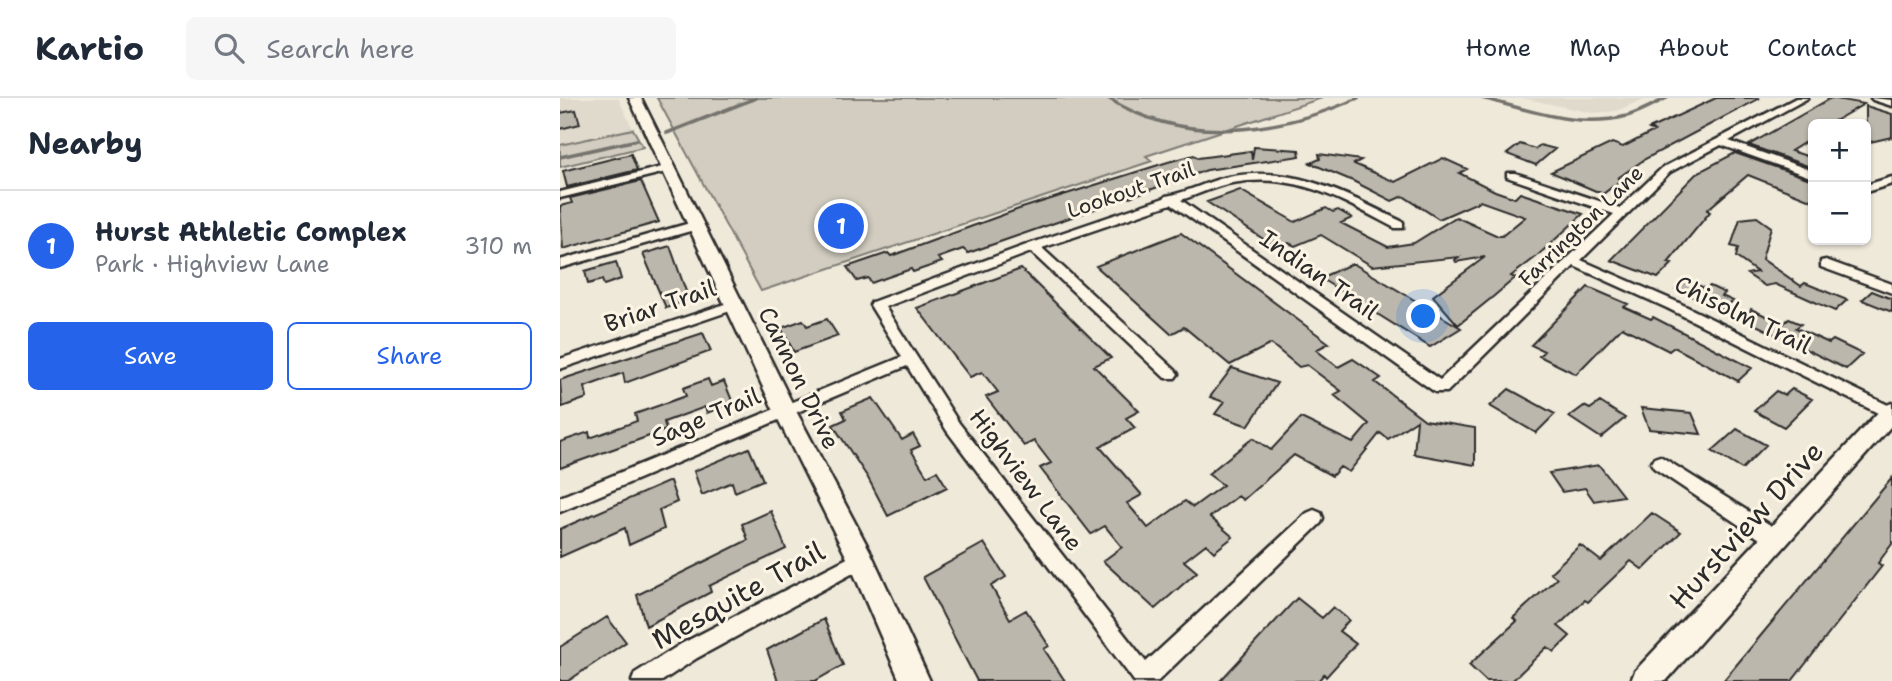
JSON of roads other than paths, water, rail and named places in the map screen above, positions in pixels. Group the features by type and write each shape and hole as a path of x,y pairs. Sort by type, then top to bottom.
{"street":[{"name":"Cannon Drive","path":"635,98 785,411 861,559 915,681"},
{"name":"Farrington Lane","path":"1441,388 1619,212 1666,170 1803,98"},
{"path":"1876,98 1892,103"},
{"path":"1722,142 1808,172"},
{"path":"560,195 670,168"},
{"path":"1511,175 1619,212"},
{"name":"Lookout Trail","path":"877,305 1170,198 1229,180 1278,176 1325,188 1399,225"},
{"path":"1871,187 1892,180"},
{"name":"Indian Trail","path":"1170,198 1441,388"},
{"path":"560,264 697,225"},
{"path":"1033,247 1170,374"},
{"name":"Chisolm Trail","path":"1571,260 1672,305 1891,412"},
{"path":"1826,264 1892,289"},
{"name":"Briar Trail","path":"560,364 734,305"},
{"name":"Highview Lane","path":"877,305 953,427 1145,678 1314,518"},
{"name":"Sage Trail","path":"560,505 910,359"},
{"name":"Hurstview Drive","path":"1646,681 1891,412"},
{"path":"1660,463 1776,539"},
{"name":"Mesquite Trail","path":"643,681 689,651 861,559"}],"waterway":[{"path":"667,133 756,98"},
{"path":"1108,98 1137,114 1168,124 1232,130 1296,120 1358,98"},
{"path":"1482,98 1554,116 1590,120 1627,116 1667,98"},
{"path":"560,157 637,140"}],"place":[{"name":"Hurst Athletic Complex","path":"841,226"}]}
